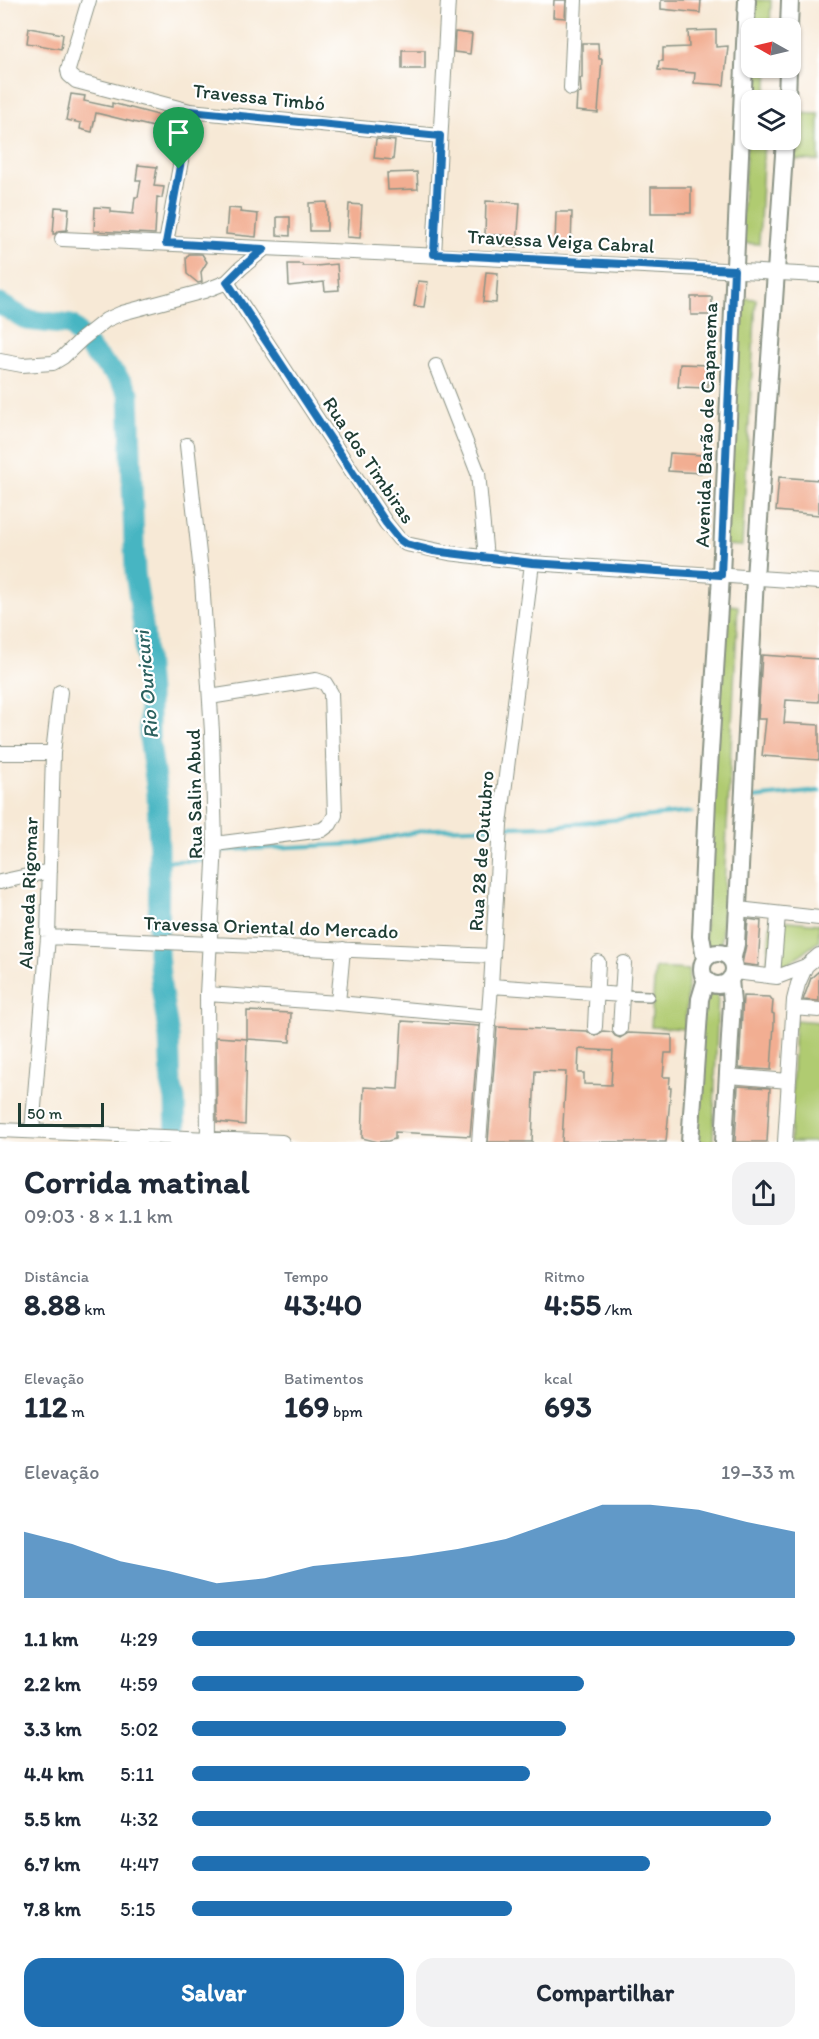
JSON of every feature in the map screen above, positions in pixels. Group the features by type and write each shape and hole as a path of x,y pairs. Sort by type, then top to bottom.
{"street":[{"name":"Travessa Timbó","path":"89,0 68,70 69,75 76,81 190,111 440,136"},
{"path":"434,254 448,0"},
{"path":"571,88 575,0"},
{"name":"Avenida Barão de Capanema","path":"705,959 701,936 721,575 747,0"},
{"path":"789,18 790,0"},
{"path":"166,243 190,111"},
{"path":"724,1142 755,578 784,150"},
{"name":"Travessa Veiga Cabral","path":"62,239 264,249 434,254 819,275"},
{"path":"0,361 22,365 53,363 106,320 122,313 204,291 227,282 264,249"},
{"name":"Rua dos Timbiras","path":"227,282 386,523 399,539 415,547 532,563 819,582"},
{"path":"436,366 478,472 486,558"},
{"name":"Rua Salin Abud","path":"188,445 194,493 210,697 216,844 207,994 208,1140"},
{"name":"Rua 28 de Outubro","path":"479,1142 500,825 532,563"},
{"path":"210,697 316,680 325,683 331,693 335,815 330,824 322,830 216,844"},
{"name":"Alameda Rigomar","path":"32,1131 48,937 53,753 60,692"},
{"path":"0,753 53,753"},
{"path":"0,882 50,871"},
{"path":"738,909 819,918"},
{"path":"778,914 775,977 794,1004 819,1010"},
{"name":"Travessa Oriental do Mercado","path":"48,937 493,956"},
{"path":"338,1003 343,949"},
{"path":"690,1142 700,999 706,979 702,968 709,955 719,953 725,954 732,971"},
{"path":"732,971 775,977 806,966 819,955"},
{"path":"595,1027 598,962"},
{"path":"620,1029 624,963"},
{"path":"785,1142 794,1004 798,984 806,966"},
{"path":"706,979 715,984 721,984 732,971"},
{"path":"491,986 649,996"},
{"path":"207,994 489,1017"},
{"path":"729,1076 789,1081"},
{"path":"0,1130 282,1142"}],"green space":[{"path":"754,0 771,0 770,18 753,18"},
{"path":"751,78 767,78 767,90 750,90"},
{"path":"801,113 819,114 819,161 787,159 788,150 801,150"},
{"path":"746,150 764,150 759,244 740,243"},
{"path":"737,298 756,299 742,546 724,545"},
{"path":"719,604 738,606 721,948 704,947"},
{"path":"771,919 819,924 819,941 785,966 767,965"},
{"path":"655,968 689,970 685,1029 651,1027"},
{"path":"702,992 718,993 713,1142 694,1142"},
{"path":"795,1020 819,1022 819,1142 790,1142"}],"building":[{"path":"554,0 566,0 565,18 553,17"},
{"path":"661,0 701,0 700,13 661,9"},
{"path":"29,28 63,34 61,49 27,43"},
{"path":"716,30 716,47 728,46 724,85 694,83 695,73 658,70 659,61 663,61 663,48 689,47 688,31"},
{"path":"455,32 472,34 470,54 454,52"},
{"path":"582,43 598,43 599,59 602,59 598,113 576,111 577,94 581,93"},
{"path":"402,50 425,50 425,69 402,69"},
{"path":"71,94 85,96 84,101 112,107 112,103 177,120 174,132 96,113 92,132 80,129 81,123 66,120"},
{"path":"376,139 395,141 393,160 374,158"},
{"path":"138,165 157,167 154,186 164,187 162,198 157,197 155,234 94,231 95,207 111,208 111,212 133,214 135,197 138,197 141,180 136,180"},
{"path":"417,172 418,189 388,190 387,173"},
{"path":"651,187 691,187 691,213 651,213"},
{"path":"486,201 520,203 517,247 502,246 503,235 485,235"},
{"path":"327,202 327,231 310,231 309,203"},
{"path":"349,204 362,205 360,238 347,237"},
{"path":"55,207 69,208 67,230 53,234"},
{"path":"228,208 258,214 256,237 226,234"},
{"path":"556,212 572,212 571,247 555,246"},
{"path":"277,217 290,217 290,236 277,235"},
{"path":"189,254 202,254 207,262 201,272 202,282 198,283 187,274 186,258"},
{"path":"288,264 316,266 337,264 339,290 325,291 324,282 289,286"},
{"path":"486,272 498,273 496,303 483,302"},
{"path":"418,281 428,282 424,307 414,306"},
{"path":"691,297 712,297 712,315 691,315"},
{"path":"680,364 709,365 708,388 678,387"},
{"path":"670,453 702,455 701,473 668,471"},
{"path":"779,477 819,480 819,515 776,511"},
{"path":"762,655 819,659 819,702 786,700 784,723 819,725 819,760 762,756 766,719 758,719"},
{"path":"748,919 761,921 758,966 742,964"},
{"path":"819,971 819,1001 803,1000 811,978"},
{"path":"743,996 770,997 773,1001 771,1070 739,1068"},
{"path":"247,1011 291,1013 290,1042 247,1039"},
{"path":"402,1021 479,1026 470,1136 395,1132 395,1139 388,1141 378,1142 362,1138 364,1087 398,1089"},
{"path":"497,1027 587,1031 595,1036 603,1031 612,1032 620,1038 628,1033 672,1035 672,1053 665,1053 663,1077 670,1077 669,1088 671,1088 666,1142 562,1142 566,1072 535,1071 532,1142 488,1142","holes":["579,1049 613,1051 611,1085 584,1084 584,1073 578,1073"]},
{"path":"216,1037 247,1039 245,1125 217,1122"},
{"path":"738,1086 770,1088 767,1142 735,1142"}],"waterway":[{"name":"Rio Ouricuri","path":"0,304 27,320 71,325 96,356 117,376 129,393 135,573 144,632 149,692 149,737 157,792 158,954 169,1037 171,1083 175,1099 176,1142"},
{"path":"753,798 819,791"},
{"path":"219,853 225,850 356,844 432,829 551,826 692,812"},
{"path":"159,861 204,861 210,858"}],"route":[{"path":"190,111 440,136 434,254 734,270 721,575 532,563 433,551 406,544 399,539 386,523 227,282 264,249 166,243 179,169 190,111"}]}
